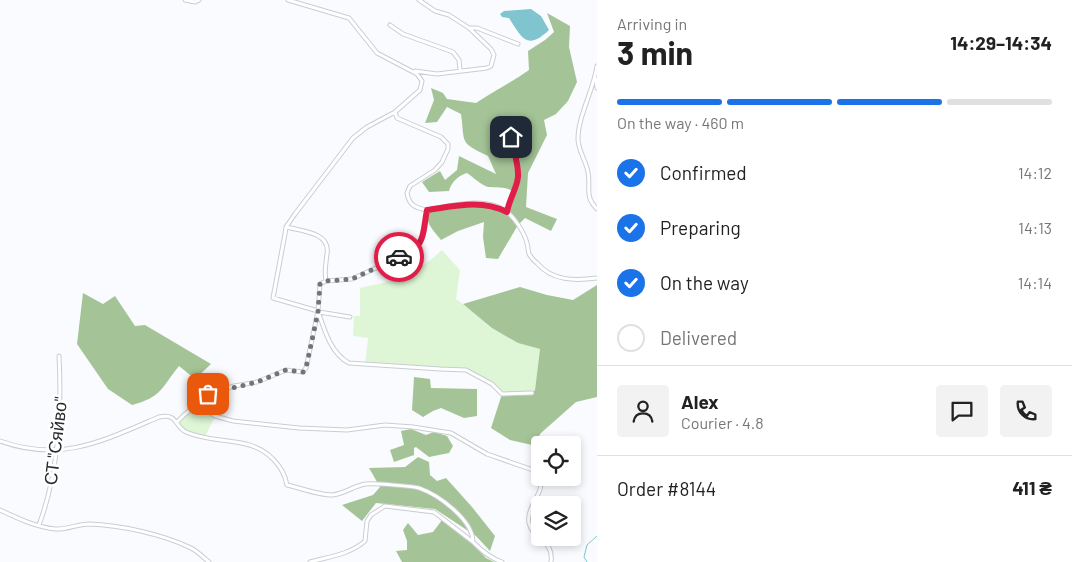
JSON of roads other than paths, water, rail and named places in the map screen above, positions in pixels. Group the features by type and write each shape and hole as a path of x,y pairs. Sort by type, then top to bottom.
{"street":[{"path":"185,0 196,2 199,0"},
{"path":"288,0 349,18 377,53 412,71 422,81 420,90 412,98 395,112 367,127 353,138 286,228 273,298 318,312 350,317"},
{"path":"412,71 430,74 487,68 490,66 494,55 491,49 469,28 449,15 435,11 419,0"},
{"path":"390,25 403,34 453,52 459,60 460,70"},
{"path":"469,28 477,28 518,44"},
{"path":"597,66 597,88"},
{"path":"596,76 580,125 578,141 589,175 588,192 591,202 597,209"},
{"path":"395,112 397,118 441,137 448,144 448,149 442,162 435,170 410,186 407,193 413,206 427,210 468,204 487,204 507,212 522,230 529,254 542,270 553,276 566,279 597,278"},
{"path":"507,212 518,180 518,170 511,137"},
{"path":"177,422 208,394 257,382 286,370 303,372 306,368 318,312 320,284 326,281 352,279 412,251 423,237 427,210"},
{"path":"286,228 319,235 326,241 328,250 325,268 326,281"},
{"path":"318,312 333,347 341,359 349,363 466,370 492,384 502,394 532,393"},
{"name":"СТ \"Сяйво\"","path":"39,525 53,477 57,451 61,392 59,356"},
{"path":"198,404 215,416 233,421 299,428 347,430 385,425 413,426 450,433 487,454 531,469"},
{"path":"0,441 14,446 57,451 104,441 159,417 171,417 186,432 233,443 253,445 264,451 284,472 287,485 332,495 366,484 418,488 430,493 454,509 473,534 473,542"},
{"path":"541,486 529,514 529,522 533,531 549,546 551,562"},
{"path":"310,562 328,558 361,545 366,541 366,527 371,515 385,506 434,512 490,557 502,562"},
{"path":"0,510 39,525 58,529 90,524 133,530 191,548 209,562"}],"water":[{"path":"531,9 541,16 549,30 535,40 530,41 522,36 509,18 502,17 500,14 504,11"}],"waterway":[{"path":"587,562 584,557 587,545 597,536"}]}
